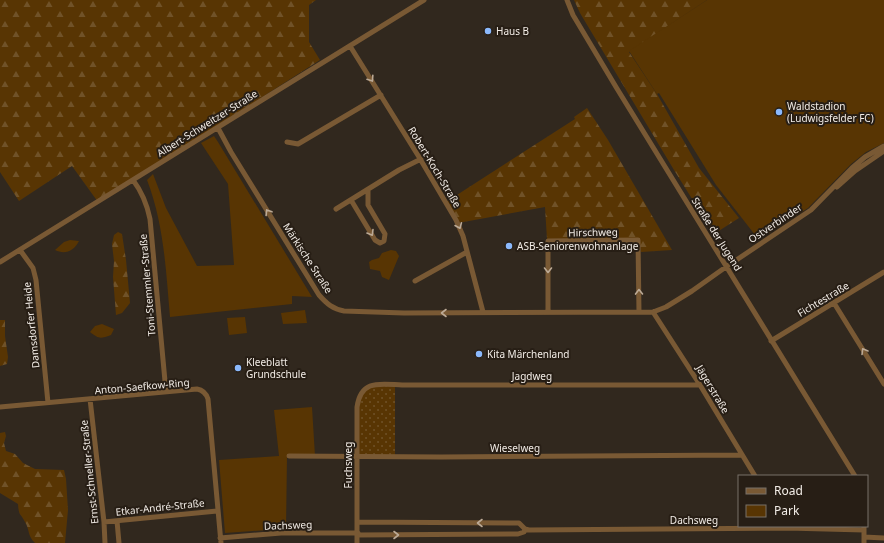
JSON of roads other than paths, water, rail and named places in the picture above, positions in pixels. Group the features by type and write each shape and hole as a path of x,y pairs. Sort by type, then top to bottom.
{"street":[{"name":"Albert-Schweitzer-Straße","path":"0,262 424,0"},
{"name":"Straße der Jugend","path":"567,0 573,15 771,341 854,475"},
{"name":"Robert-Koch-Straße","path":"350,46 421,159 456,220 463,236 482,312"},
{"path":"287,142 298,144 381,95"},
{"name":"Märkische Straße","path":"218,128 231,152 319,295 328,305 344,311 404,313 482,312"},
{"name":"Ostverbinder","path":"726,266 811,210 858,162 884,146"},
{"name":"Ostverbinder","path":"831,190 838,187 855,171 884,151"},
{"path":"336,208 421,159"},
{"name":"Toni-Stemmler-Straße","path":"133,180 146,201 150,219 166,392"},
{"path":"351,200 375,240 380,243 384,240 385,234 368,205 368,189"},
{"name":"Hirschweg","path":"548,312 548,241 638,240 639,312"},
{"name":"Damsdorfer Heide","path":"20,250 33,268 38,292 48,403"},
{"path":"415,281 467,252"},
{"path":"482,312 653,312 666,307 692,291 726,266"},
{"name":"Fichtestraße","path":"771,341 884,272"},
{"path":"834,303 884,384"},
{"name":"Jägerstraße","path":"653,312 700,385 754,475"},
{"name":"Jagdweg","path":"364,389 373,385 382,384 700,385"},
{"name":"Fuchsweg","path":"357,543 358,403 359,395 364,389"},
{"name":"Anton-Saefkow-Ring","path":"0,407 199,390 207,395 220,541"},
{"name":"Ernst-Schneller-Straße","path":"90,399 105,543"},
{"name":"Wieselweg","path":"289,456 742,455"},
{"name":"Etkar-André-Straße","path":"104,522 217,510"},
{"path":"117,521 119,543"},
{"name":"Dachsweg","path":"357,522 519,523 525,529 787,527 864,528"},
{"path":"864,528 864,540 884,538"},
{"name":"Dachsweg","path":"220,541 281,533 518,534 524,532 525,529"}],"place":[{"name":"Haus B","path":"488,31"},
{"name":"Waldstadion (Ludwigsfelder FC)","path":"779,112"},
{"name":"ASB-Seniorenwohnanlage","path":"509,246"},
{"name":"Kita Märchenland","path":"479,354"},
{"name":"Kleeblatt Grundschule","path":"238,368"}]}
